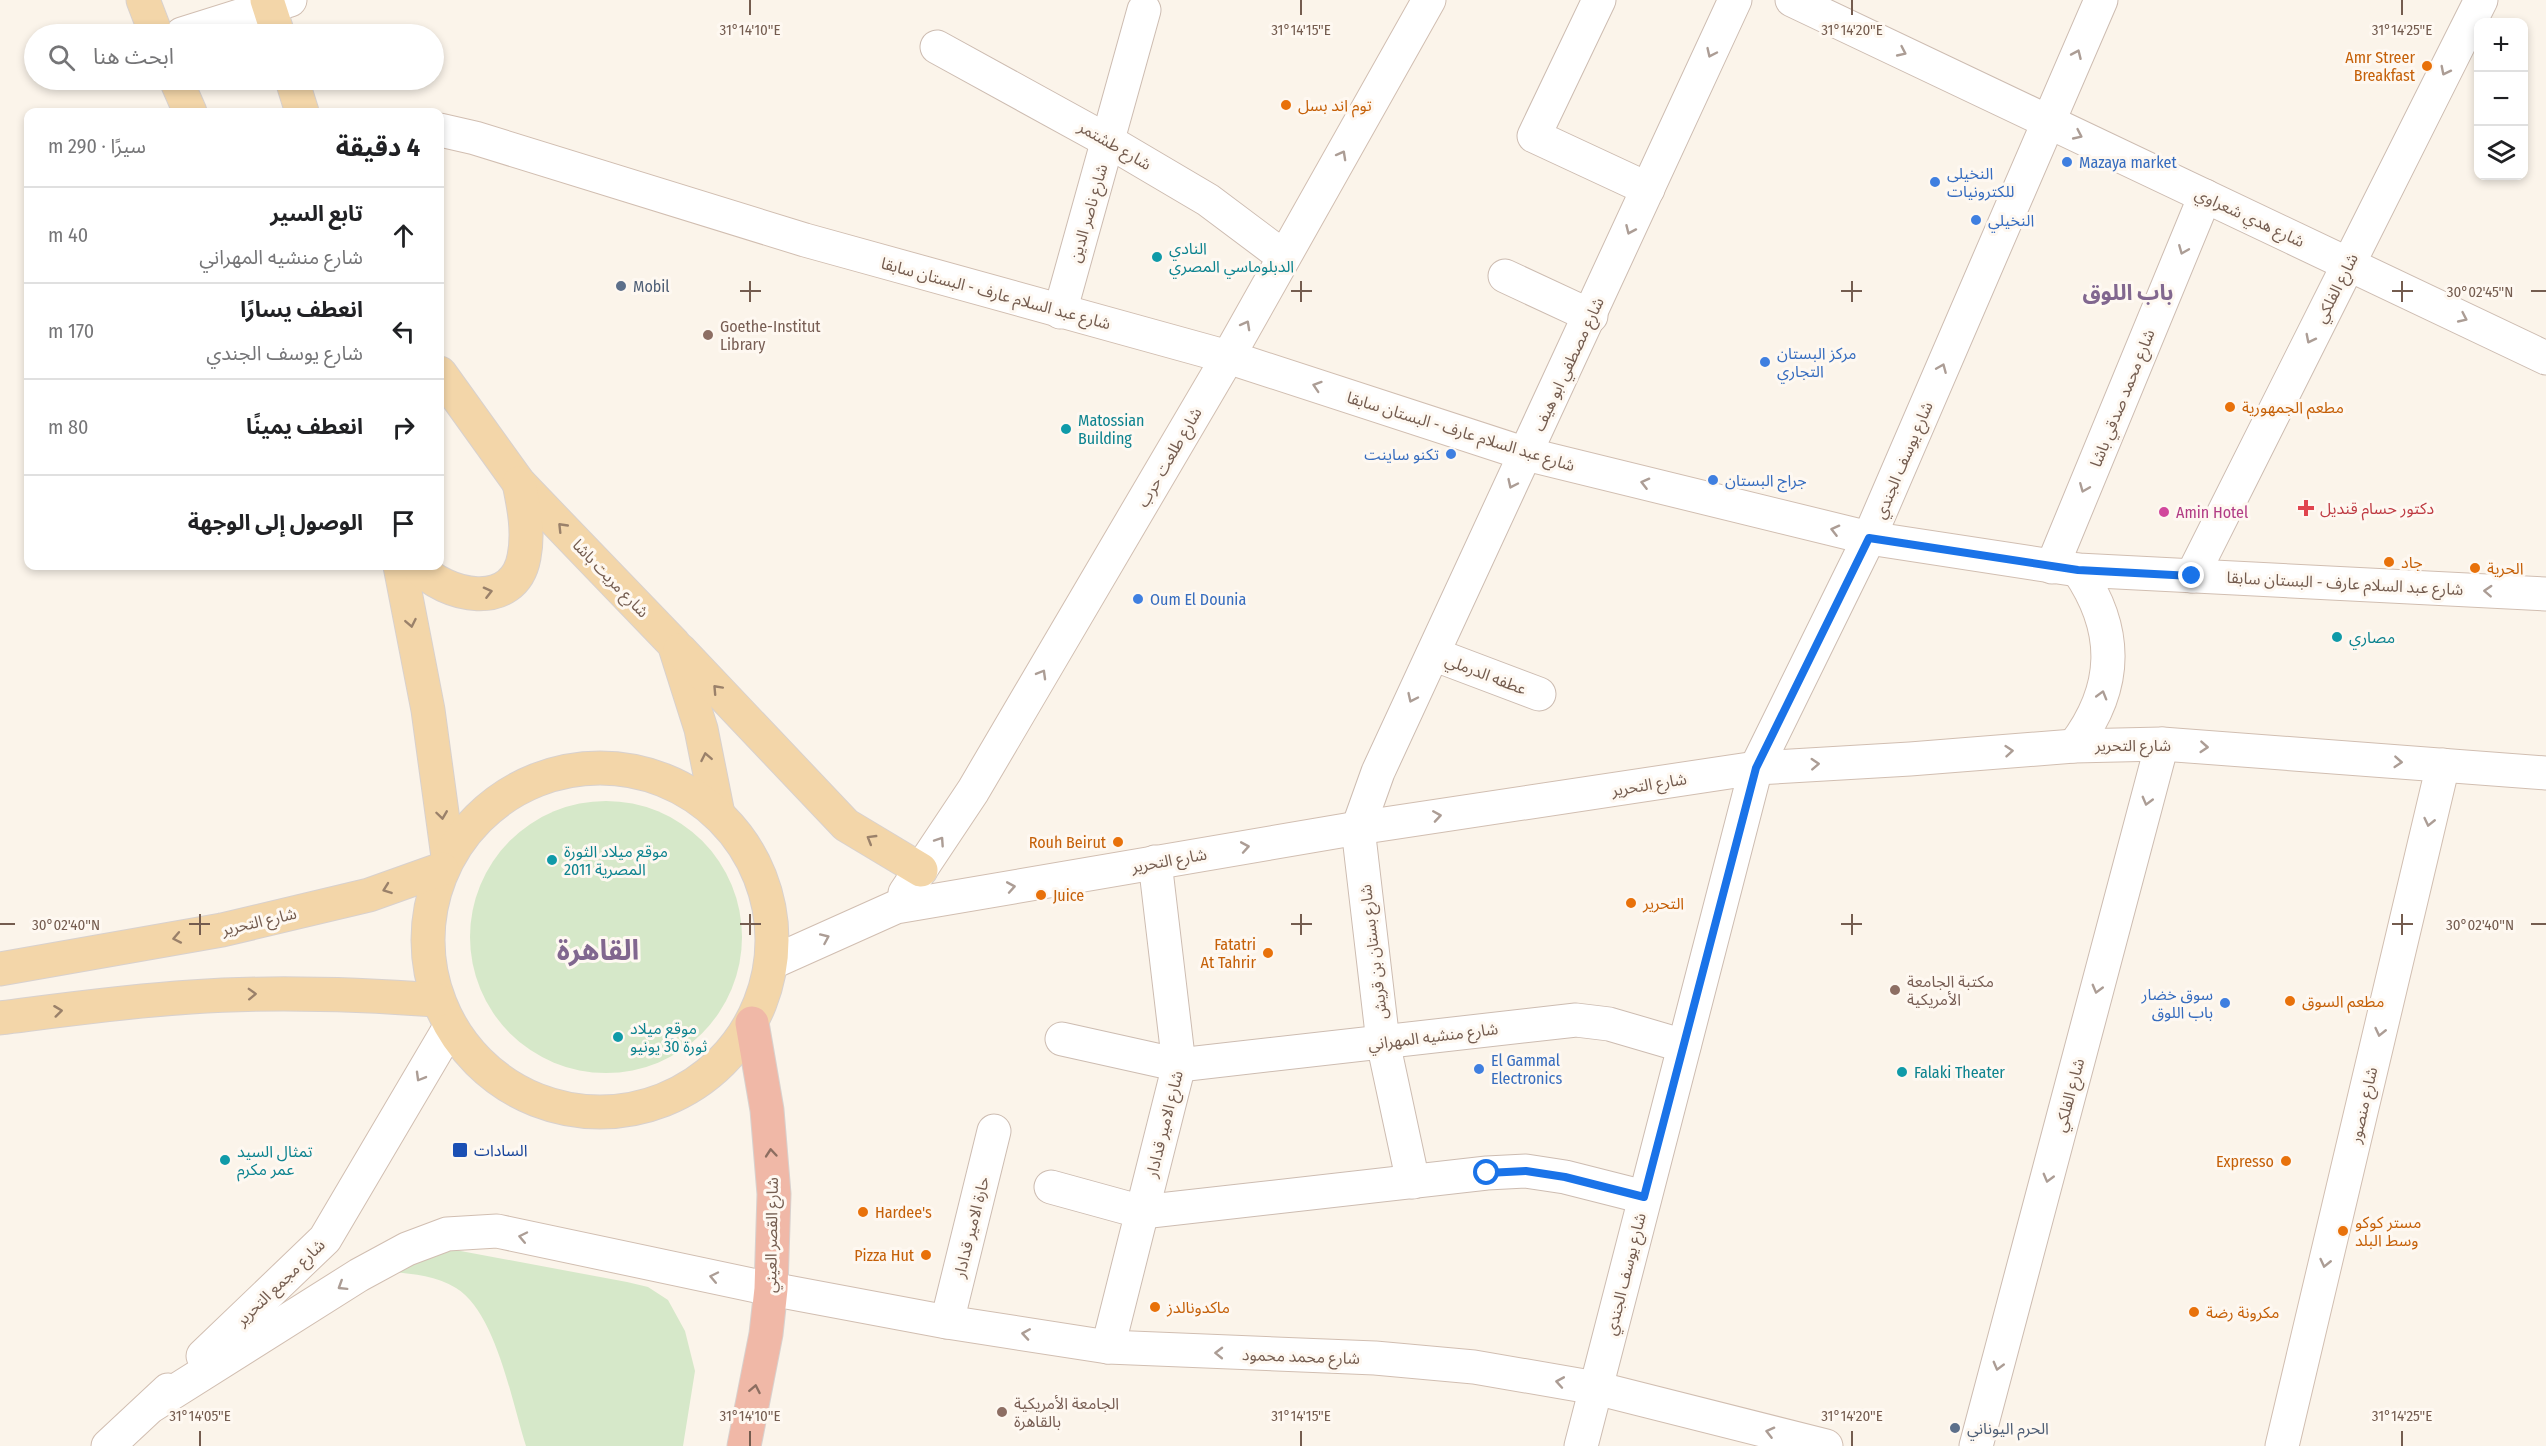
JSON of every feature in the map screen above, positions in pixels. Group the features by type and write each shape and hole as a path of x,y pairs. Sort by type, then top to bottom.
{"highway":[{"name":"شارع القصر العيني","path":"744,1446 771,1289 774,1194 767,1110 752,1023"}],"main road":[{"path":"143,0 152,24"},
{"path":"180,90 188,108"},
{"path":"295,90 301,108"},
{"name":"شارع مريت باشا","path":"444,380 519,483 674,644 701,729 718,814"},
{"path":"423,570 434,580 467,595 483,595 507,585 520,568 524,557 526,525 519,483"},
{"path":"401,570 428,710 445,863"},
{"path":"674,644 846,825 921,870"},
{"path":"597,768 641,773 682,789 718,814 744,846 763,882 772,922 771,963 764,994 752,1023 720,1064 678,1094 628,1110 576,1111 526,1096 482,1067 443,1013 427,956 429,912 445,863 475,820 510,793 552,775 597,768"},
{"name":"شارع التحرير","path":"0,969 222,930 369,895 445,863"},
{"path":"0,1018 191,996 273,993 355,994 443,1013"}],"street":[{"name":"شارع طلعت حرب","path":"896,907 973,791 1228,357 1429,0"},
{"path":"1599,0 1534,136 1648,189"},
{"name":"شارع مصطفي ابو هيف","path":"1358,828 1378,772 1591,316 1735,0"},
{"name":"شارع يوسف الجندي","path":"1581,1446 1756,768 1869,538 2101,0"},
{"name":"شارع الفلكي","path":"2192,576 2481,0"},
{"name":"شارع هدي شعراوي","path":"1807,3 2048,121 2546,358"},
{"path":"221,24 276,10"},
{"name":"شارع ناصر الدين","path":"1060,312 1144,10"},
{"name":"شارع طشتمر","path":"937,47 1108,141 1208,200 1284,257"},
{"name":"شارع عبد السلام عارف - البستان سابقا","path":"444,131 475,138 805,240 1228,357 1526,454 1869,538 2065,569 2546,594"},
{"name":"شارع محمد صدقي باشا","path":"2065,569 2205,196"},
{"path":"1505,276 1591,316"},
{"path":"2065,569 2092,590 2102,612 2109,659 2106,682 2099,705 2088,727 2074,746"},
{"name":"عطفه الدرملي","path":"1433,654 1539,694"},
{"name":"شارع الفلكي","path":"1977,1446 2162,744"},
{"name":"شارع التحرير","path":"771,963 896,907 1358,828 1756,768 2074,746 2162,744 2546,773"},
{"name":"شارع منصور","path":"2282,1446 2443,765"},
{"name":"شارع بستان بن قريش","path":"1358,828 1383,1042 1413,1182"},
{"name":"شارع الامير قدادار","path":"1108,1347 1179,1065 1155,862"},
{"name":"شارع مجمع التحرير","path":"108,1446 326,1239 443,1013"},
{"name":"شارع منشيه المهراني","path":"1062,1039 1179,1065 1576,1020 1609,1024 1684,1046"},
{"name":"حارة الامير قدادار","path":"948,1322 994,1131"},
{"path":"1051,1187 1142,1212 1487,1173 1526,1171 1565,1177 1644,1197"},
{"name":"شارع محمد محمود","path":"153,1405 359,1275 407,1249 447,1234 497,1231 771,1289 948,1322 1108,1347 1397,1360 1474,1367 1596,1388 1826,1446"}],"green space":[{"path":"606,801 645,807 670,817 702,841 719,862 731,885 739,911 742,937 736,976 726,1001 702,1033 681,1050 658,1062 632,1070 606,1073 567,1067 542,1057 510,1033 493,1012 481,989 473,963 470,937 476,898 486,873 510,841 531,824 554,812 580,804"},
{"path":"450,1249 627,1282 648,1287 668,1300 685,1331 695,1371 683,1446 526,1446 501,1360 482,1317 470,1300 456,1288 433,1278 393,1272"}],"place":[{"name":"Amr Streer Breakfast","path":"2427,66"},
{"name":"توم اند بسل","path":"1286,105"},
{"name":"Mazaya market","path":"2067,162"},
{"name":"النخيلى للكترونيات","path":"1935,182"},
{"name":"النخيلي","path":"1976,220"},
{"name":"النادي الدبلوماسي المصري","path":"1157,257"},
{"name":"Mobil","path":"621,286"},
{"name":"Goethe-Institut Library","path":"708,335"},
{"name":"مركز البستان التجاري","path":"1765,362"},
{"name":"مطعم الجمهورية","path":"2230,407"},
{"name":"Matossian Building","path":"1066,429"},
{"name":"تكنو ساينت","path":"1451,454"},
{"name":"جراج البستان","path":"1713,480"},
{"name":"دكتور حسام قنديل","path":"2306,508"},
{"name":"Amin Hotel","path":"2164,512"},
{"name":"جاد","path":"2389,562"},
{"name":"الحرية","path":"2475,568"},
{"name":"Oum El Dounia","path":"1138,599"},
{"name":"مصاري","path":"2337,637"},
{"name":"Rouh Beirut","path":"1118,842"},
{"name":"موقع ميلاد الثورة المصرية 2011","path":"552,860"},
{"name":"Juice","path":"1041,895"},
{"name":"التحرير","path":"1631,903"},
{"name":"Fatatri At Tahrir","path":"1268,953"},
{"name":"مكتبة الجامعة الأمريكية","path":"1895,990"},
{"name":"مطعم السوق","path":"2290,1001"},
{"name":"سوق خضار باب اللوق","path":"2225,1003"},
{"name":"موقع ميلاد ثورة 30 يونيو","path":"618,1037"},
{"name":"El Gammal Electronics","path":"1479,1069"},
{"name":"Falaki Theater","path":"1902,1072"},
{"name":"السادات","path":"460,1150"},
{"name":"تمثال السيد عمر مكرم","path":"225,1160"},
{"name":"Expresso","path":"2286,1161"},
{"name":"Hardee's","path":"863,1212"},
{"name":"مستر كوكو وسط البلد","path":"2343,1231"},
{"name":"Pizza Hut","path":"926,1255"},
{"name":"ماكدونالدز","path":"1155,1307"},
{"name":"مكرونة رضة","path":"2194,1312"},
{"name":"الجامعة الأمريكية بالقاهرة","path":"1002,1412"},
{"name":"الحرم اليوناني","path":"1955,1428"}],"district":[{"name":"باب اللوق","path":"2128,292"},
{"name":"القاهرة","path":"598,950"}],"route":[{"path":"1487,1173 1526,1171 1565,1177 1644,1197 1756,768 1869,538 2052,567 2192,576"}]}
